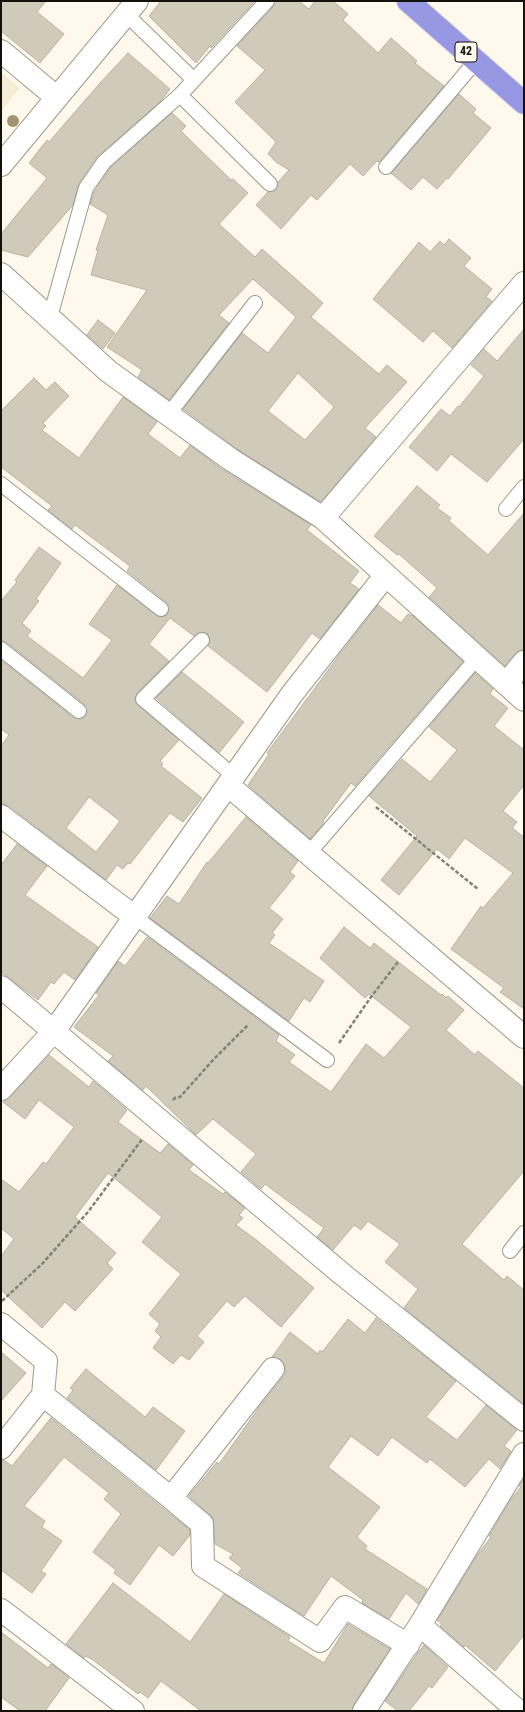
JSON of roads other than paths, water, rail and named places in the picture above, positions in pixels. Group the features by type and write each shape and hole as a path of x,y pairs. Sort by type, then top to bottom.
{"highway":[{"name":"42","path":"408,1 524,102"}],"street":[{"path":"1,164 131,8"},
{"path":"1,50 56,97"},
{"path":"1,274 108,371 230,459 322,518 524,700"},
{"path":"322,518 524,283"},
{"path":"1,1089 54,1031 292,694 385,576"},
{"path":"506,684 524,662"},
{"path":"231,781 309,853 524,1037"},
{"path":"1,816 135,917"},
{"path":"1,987 342,1274 524,1420"},
{"path":"1,1324 46,1361 43,1395 1,1448"},
{"path":"171,1498 273,1370"},
{"path":"43,1395 202,1524 203,1566 320,1641 345,1607 408,1645"},
{"path":"364,1711 408,1645 524,1454"},
{"path":"1,1610 133,1711"},
{"path":"420,1625 518,1711"}],"lane":[{"path":"50,317 86,188 104,162 180,95 267,1"},
{"path":"131,8 194,80"},
{"path":"386,167 476,61"},
{"path":"180,95 270,184"},
{"path":"168,415 255,304"},
{"path":"1,484 161,609"},
{"path":"506,509 524,487"},
{"path":"202,640 143,699 231,781"},
{"path":"1,649 79,711"},
{"path":"309,853 477,658"},
{"path":"135,917 327,1060"},
{"path":"510,1251 524,1233"}]}
